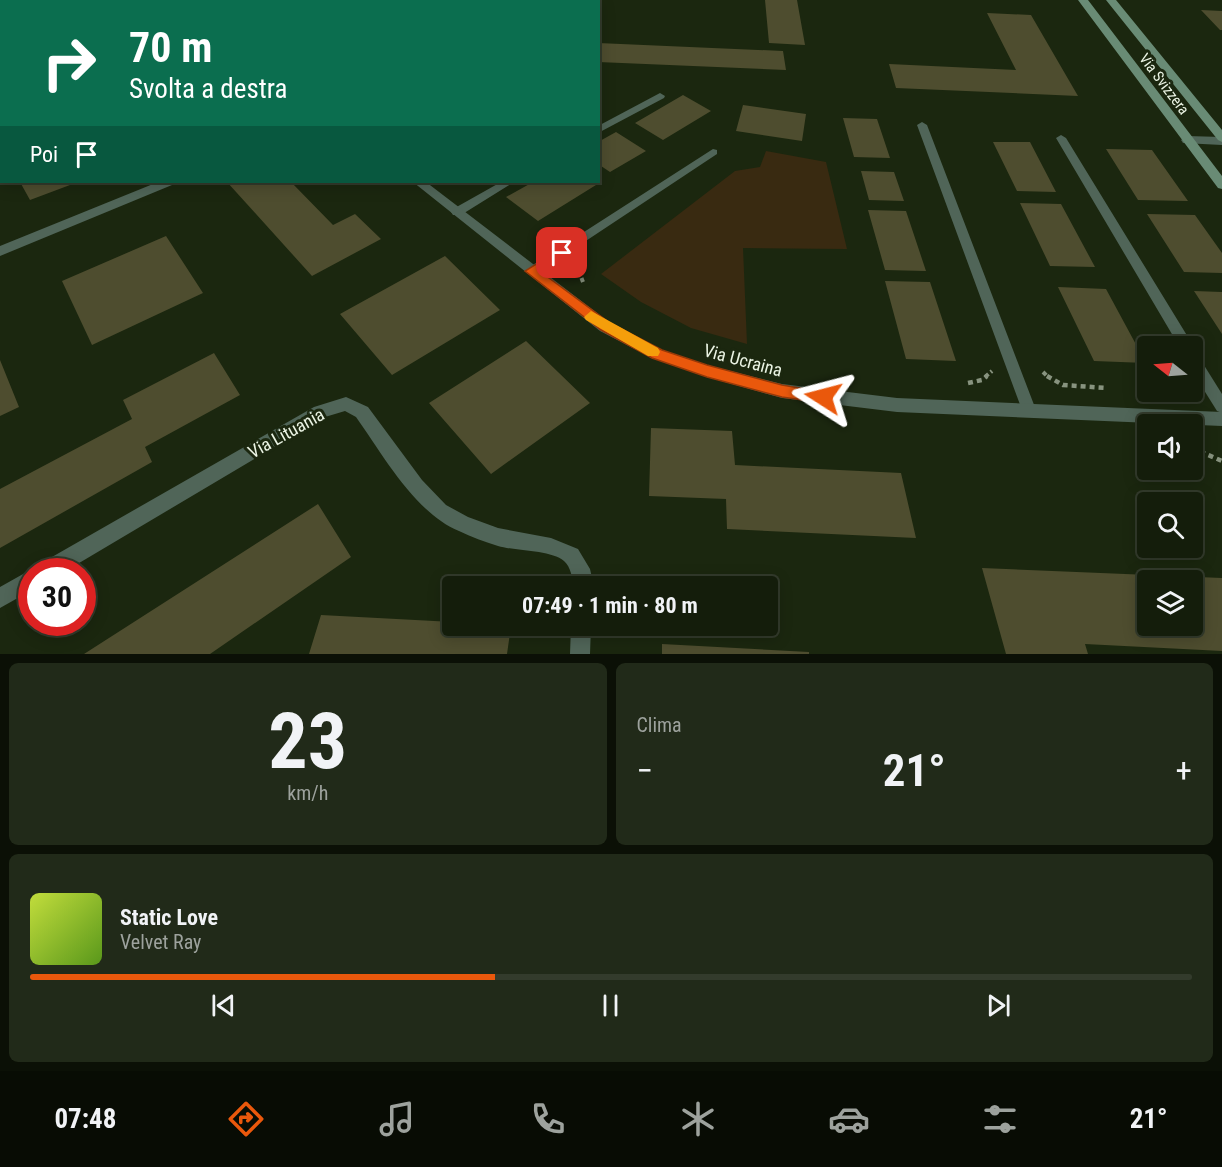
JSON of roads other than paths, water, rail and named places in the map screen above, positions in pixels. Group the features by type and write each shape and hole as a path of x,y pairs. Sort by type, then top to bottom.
{"main road":[{"name":"Via Svizzera","path":"1083,0 1222,185"},
{"name":"Via Svizzera","path":"1111,0 1222,139"}],"street":[{"path":"1187,140 1222,139"},
{"path":"0,251 166,183"},
{"name":"Via Ucraina","path":"420,183 605,327 657,354 716,374 782,391 897,405 1222,419"},
{"name":"Via Lituania","path":"69,558 320,412 346,404 362,412 416,486 440,511 462,524 498,537 551,547 571,555 582,576"},
{"path":"0,598 18,587"},
{"path":"580,654 581,636"}],"lane":[{"path":"600,129 660,96"},
{"path":"922,125 1029,410"},
{"path":"1061,138 1180,336"},
{"path":"532,271 713,152"},
{"path":"457,212 506,183"},
{"path":"1203,376 1222,407"}]}
